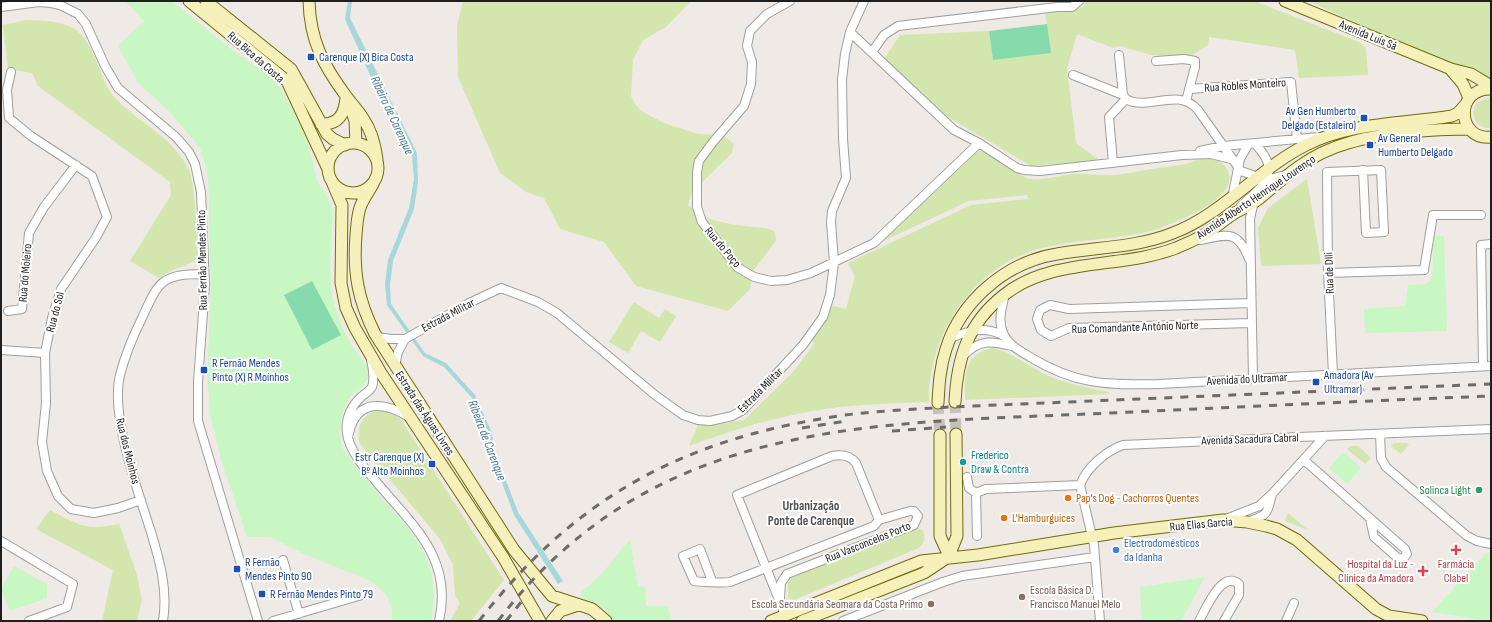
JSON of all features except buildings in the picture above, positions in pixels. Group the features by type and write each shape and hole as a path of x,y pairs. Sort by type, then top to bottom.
{"street":[{"name":"Rua Bica da Costa","path":"189,1 287,81 328,169"},
{"name":"Rua Bica da Costa","path":"206,1 291,69 321,124 330,137 344,144"},
{"path":"309,1 310,21 316,47 325,65 362,115 372,134 378,160 377,177 373,184 361,193 353,194 345,192 333,184 328,169 332,154 344,144 356,143 370,149 378,160"},
{"name":"Rua do Poço","path":"790,1 767,14 750,31 747,46 752,62 751,84 744,106 699,161 697,172 697,207 702,222 737,267 754,277 771,281 787,280 811,273 874,243 979,143"},
{"name":"Estrada Militar","path":"405,339 469,303 501,288 538,302 557,313 655,395 683,415 698,420 710,421 732,416 742,410 803,345 823,318 830,295 834,263 831,222 832,211 846,178 843,139 842,80 845,54 850,32 864,1"},
{"path":"872,52 884,35 898,26 1058,7 1072,7 1079,1"},
{"name":"Avenida Luís Sá","path":"1284,1 1451,69 1471,74 1491,88"},
{"name":"Rua Fernão Mendes Pinto","path":"1,7 51,3 60,5 78,14 86,24 107,70 118,88 167,129 189,152 195,164 200,181 204,274 202,343 197,388 198,421 258,621"},
{"path":"850,32 947,125 1024,170 1040,171 1182,155 1212,154 1231,158"},
{"path":"1113,163 1109,117 1125,97 1119,55"},
{"path":"1156,61 1194,60 1196,65 1186,101"},
{"name":"Avenida Luís Sá","path":"1451,69 1463,84 1467,101"},
{"name":"Rua do Sol","path":"11,72 7,90 9,118 31,136 92,176 107,217 95,239 61,288 52,318 45,353 46,403 42,442 47,472 58,496 71,509 94,512 118,508 141,500"},
{"path":"1073,75 1134,102 1179,99 1186,101 1198,110 1238,168 1246,174 1265,176 1288,174"},
{"name":"Rua Robles Monteiro","path":"1189,89 1291,82 1297,138"},
{"name":"Avenida Alberto Henrique Lourenço","path":"938,403 940,369 950,338 962,316 981,293 1000,277 1026,262 1055,254 1155,239 1173,233 1200,221 1265,176 1288,155 1326,136 1361,127 1452,116 1458,113 1467,101 1479,90 1491,88"},
{"path":"321,124 328,124 342,115 345,108 346,95"},
{"path":"346,95 355,121 356,143"},
{"path":"1467,101 1464,117 1470,129 1481,136 1491,137"},
{"name":"Avenida Alberto Henrique Lourenço","path":"955,402 956,378 960,358 973,330 990,307 1005,294 1028,280 1045,273 1134,260 1156,255 1190,242 1211,231 1232,215 1254,202 1288,174 1312,158 1347,143 1436,130 1470,129"},
{"path":"1182,155 1223,146 1326,136"},
{"path":"1232,215 1265,176 1266,157 1252,144"},
{"path":"1232,198 1243,151 1252,144"},
{"name":"Rua do Moleiro","path":"8,311 22,310 29,233 44,207 76,165"},
{"path":"1363,170 1381,170 1384,232 1366,233 1363,170"},
{"name":"Rua de DIli","path":"1333,374 1328,273 1327,172 1363,170"},
{"name":"Estrada das Águas Livres","path":"333,184 342,205 341,267 344,297 355,328 370,356 503,557 540,621"},
{"name":"Estrada das Águas Livres","path":"373,184 358,212 355,272 362,306 377,337 514,550 552,596 592,609 606,621"},
{"path":"1253,379 1250,218 1254,202"},
{"path":"1328,273 1424,270 1433,214 1481,215"},
{"path":"1190,242 1221,235 1234,236 1243,244 1251,264"},
{"path":"1487,366 1481,245 1491,244"},
{"name":"Rua dos Moinhos","path":"163,621 165,607 164,579 119,419 120,376 135,332 151,299 163,280 183,274 204,274"},
{"name":"Avenida do Ultramar","path":"1005,294 1000,312 1000,322 1004,336 1012,346"},
{"name":"Rua Comandante António Norte","path":"1252,303 1068,309 1050,305 1040,310 1037,319 1039,328 1051,336 1068,328 1252,323"},
{"path":"950,338 973,330 990,329 1004,336"},
{"path":"377,337 405,339 398,352 395,366"},
{"name":"Avenida do Ultramar","path":"960,358 970,349 995,341 1012,346 1040,363 1066,375 1109,385 1158,384 1487,366"},
{"path":"1,350 45,353"},
{"path":"370,356 373,372 371,388 355,404 350,412 347,420 348,437 355,454 366,470 427,542 440,573 442,590 439,621"},
{"path":"348,437 350,427 357,416 372,406 388,406 411,418"},
{"name":"Avenida Sacadura Cabral","path":"1080,485 1087,472 1107,452 1124,444 1249,438 1304,438 1491,429"},
{"path":"940,434 940,536 949,556"},
{"path":"802,621 924,573 949,556 957,536 956,434"},
{"path":"1380,434 1381,458 1386,467 1467,536 1477,541 1491,544"},
{"path":"1224,520 1259,506 1304,460 1324,436"},
{"path":"1304,438 1312,451"},
{"path":"783,618 779,600 737,495 832,456 843,455 853,459 856,463 879,520"},
{"path":"1304,460 1370,518 1407,552 1402,559 1398,558 1374,537 1370,518"},
{"path":"967,478 968,488 976,493"},
{"path":"976,493 986,489 1080,485 1095,557 1100,621"},
{"path":"976,493 977,536"},
{"path":"1270,527 1268,511 1272,494"},
{"path":"1254,522 1259,506"},
{"name":"Rua Vasconcelos Porto","path":"712,581 720,583 730,582 767,569 874,526 879,520 910,511 914,511 918,516 914,524 787,574 782,583 779,600"},
{"path":"1254,522 1264,516 1268,511"},
{"name":"Rua Elias Garcia","path":"772,621 783,618 921,561 949,556 978,555 1091,537 1224,520 1254,522 1270,527 1296,540 1383,618 1422,621"},
{"path":"1,542 73,584 67,607 29,621"},
{"path":"843,621 942,582 962,576 1095,557"},
{"path":"282,560 299,614"},
{"path":"1199,621 1220,585 1227,580 1232,580 1239,584 1240,594 1224,621"},
{"path":"273,621 362,595"},
{"path":"1286,621 1294,603"},
{"path":"552,621 560,611 578,604"}],"green space":[{"path":"125,1 172,1 236,53 273,78 283,92 303,130 311,154 317,181 330,202 333,210 330,264 332,292 335,305 347,337 353,348 367,366 369,373 367,381 346,404 340,430 341,443 345,452 361,473 416,539 425,556 432,575 434,597 431,621 392,621 392,609 386,594 371,581 304,554 270,537 247,537 221,460 210,413 207,372 211,291 208,175 200,148 168,110 138,83 118,46 144,21"},
{"path":"463,1 691,1 666,27 643,40 633,60 631,96 641,111 664,123 698,134 723,135 734,144 732,153 692,192 688,205 700,214 714,220 748,227 764,228 775,232 776,241 753,271 750,289 728,311 636,286 604,242 560,229 544,198 526,192 500,173 458,77 457,26"},
{"path":"1085,1 1254,1 1359,42 1366,48 1368,75 1299,78 1295,50 1209,37 1208,45 1191,56 1151,55 1120,46 1113,48 1077,34 1067,68 1076,143 1099,160 1031,166 943,114 884,59 900,35 989,31 993,60 1047,24 1045,12 1083,7"},
{"path":"1308,1 1491,1 1491,83"},
{"path":"26,20 50,21 68,25 81,34 92,51 104,81 115,98 124,107 165,139 182,158 189,170 193,188 198,255 195,261 159,278 130,261 171,195 170,182 38,86 32,73 8,69 3,25"},
{"path":"1047,24 1051,53 993,60 989,31"},
{"path":"1487,98 1491,98 1491,128 1486,128 1478,124 1473,113 1476,104"},
{"path":"978,151 987,152 1008,167 1030,179 1050,178 1071,174 1115,175 1180,165 1205,158 1210,158 1222,163 1230,177 1226,188 1216,199 1202,209 1168,225 1142,233 1038,249 1014,258 993,272 974,288 958,308 946,329 936,352 931,377 929,402 851,406 801,413 745,427 689,446 699,422 720,424 744,420 793,372 814,344 812,339 833,306 846,309 855,276 848,263 971,205 1028,199 1031,206 1027,195 969,201 879,243"},
{"path":"1307,179 1321,264 1261,266 1258,228 1268,208"},
{"path":"1434,235 1444,236 1447,331 1365,333 1364,309 1405,306 1408,285 1426,284 1432,277"},
{"path":"312,281 341,335 312,350 284,295"},
{"path":"634,302 659,318 665,309 676,316 660,342 641,331 628,353 609,342"},
{"path":"993,348 1006,352 1041,372 1062,381 1109,392 1110,394 965,400 966,374 971,360 983,351"},
{"path":"381,409 400,418 504,580 471,621 450,621 460,603 455,596 453,565 440,539 360,444 359,432 362,421 369,414"},
{"path":"1394,443 1407,443 1409,445 1401,454 1391,446"},
{"path":"1350,446 1358,446 1371,458 1365,464 1347,449"},
{"path":"1343,452 1361,468 1347,484 1329,468"},
{"path":"50,510 68,520 90,527 119,524 136,572 142,600 137,621 102,621 113,570 36,529"},
{"path":"1288,513 1308,530 1285,521"},
{"path":"915,527 922,530 924,535 924,542 919,548 794,600 788,598 788,579"},
{"path":"630,539 638,586 645,587 646,606 668,606 671,621 613,621 608,613 601,607 594,602 585,600 580,593 600,576"},
{"path":"1486,553 1491,554 1491,621 1432,612"},
{"path":"14,566 47,584 47,598 10,611 1,589"},
{"path":"1205,577 1181,621 1142,621 1140,587"}],"water":[{"name":"Ribeira de Carenque","path":"348,1 352,1 350,18 417,153 418,182 414,209 393,261 390,285 391,304 425,353 446,363 475,395 492,433 494,449 518,512 563,581 558,584 514,515 490,450 488,433 473,399 444,367 423,356 387,305 385,284 388,260 409,208 414,179 412,155 374,84 345,19"}],"tunnel":[{"path":"955,402 956,434"},
{"path":"938,403 940,435"}],"railway":[{"path":"479,621 514,579 550,543 589,512 629,485 672,463 718,445 767,430 836,416 869,412 950,407 1491,384"},
{"path":"498,621 560,553 627,503 699,468 776,444 855,429 938,421 1491,396"},
{"path":"802,428 846,421"},
{"path":"892,431 946,427"},
{"path":"506,621 526,596"}],"place":[{"name":"Carenque (X) Bica Costa","path":"311,57"},
{"name":"Av Gen Humberto Delgado (Estaleiro)","path":"1364,118"},
{"name":"Av General Humberto Delgado","path":"1370,145"},
{"name":"R Fernão Mendes Pinto (X) R Moínhos","path":"204,370"},
{"name":"Amadora (Av Ultramar)","path":"1316,382"},
{"name":"Frederico Draw & Contra","path":"963,462"},
{"name":"Estr Carenque (X) Bº Alto Moínhos","path":"432,464"},
{"name":"Solinca Light","path":"1479,490"},
{"name":"Pap's Dog - Cachorros Quentes","path":"1068,498"},
{"name":"L'Hamburguices","path":"1004,518"},
{"name":"Electrodomésticos da Idanha","path":"1116,550"},
{"name":"Farmácia Clabel","path":"1456,550"},
{"name":"R Fernão Mendes Pinto 90","path":"237,569"},
{"name":"Hospital da Luz - Clínica da Amadora","path":"1423,571"},
{"name":"R Fernão Mendes Pinto 79","path":"262,594"},
{"name":"Escola Básica D. Francisco Manuel Melo","path":"1022,597"},
{"name":"Escola Secundária Seomara da Costa Primo","path":"931,604"}],"district":[{"name":"Urbanização Ponte de Carenque","path":"811,512"}]}
